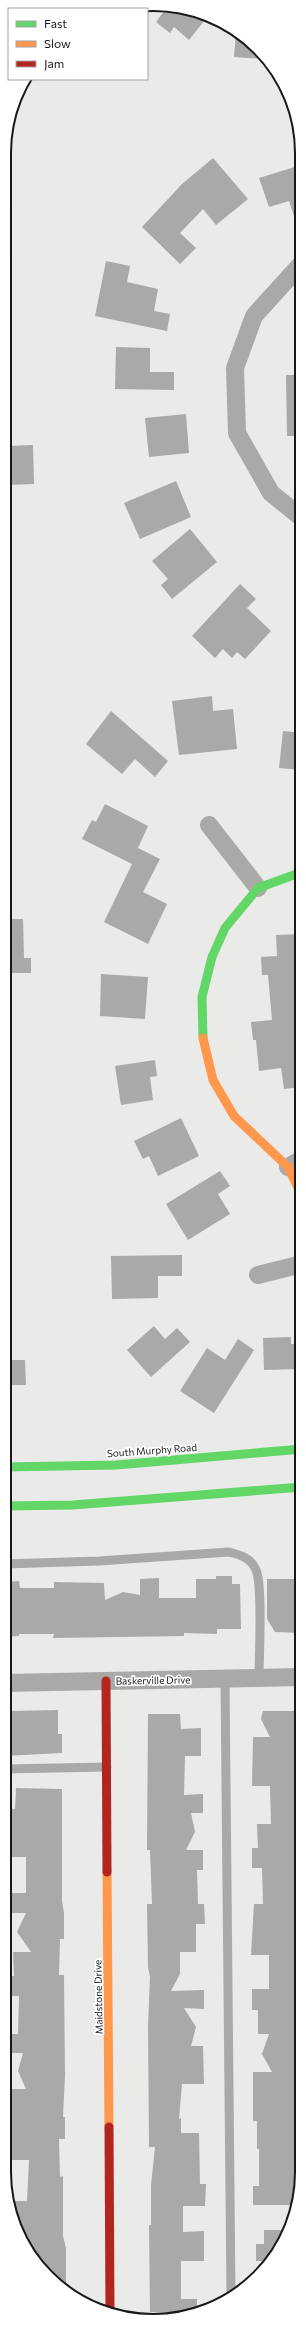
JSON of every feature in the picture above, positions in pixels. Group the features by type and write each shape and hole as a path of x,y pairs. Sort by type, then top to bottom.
{"street":[{"path":"295,272 254,316 235,368 237,433 271,493 295,512"},
{"path":"209,825 258,888"},
{"path":"295,875 258,888 225,928 212,957 202,997 203,1041 213,1080 234,1116 295,1163"},
{"path":"258,1276 295,1266"},
{"name":"South Murphy Road","path":"11,1467 55,1468 215,1457 295,1450"},
{"path":"11,1506 73,1505 295,1488"},
{"name":"Baskerville Drive","path":"11,1683 295,1677"},
{"name":"Maidstone Drive","path":"106,1681 110,2307"}],"lane":[{"path":"11,1564 99,1561 229,1552 241,1554 250,1560 258,1578 259,1678"},
{"path":"225,1679 231,2291"},
{"path":"11,1769 107,1766"}],"building":[{"path":"164,11 190,16 204,21 189,40 174,27 170,33 156,22"},
{"path":"236,38 260,59 234,57"},
{"path":"213,158 248,199 216,225 203,209 180,233 196,248 180,264 142,227 182,184"},
{"path":"295,167 295,220 289,201 269,207 259,178"},
{"path":"106,261 130,266 127,282 158,289 154,311 170,314 167,331 95,316"},
{"path":"116,347 150,348 150,372 174,372 174,390 115,389"},
{"path":"286,375 295,375 295,436 287,436"},
{"path":"186,414 189,453 149,457 145,418"},
{"path":"33,445 34,484 11,485 11,446"},
{"path":"176,481 191,517 140,539 124,503"},
{"path":"190,529 217,562 172,599 161,585 168,579 152,561"},
{"path":"240,584 256,599 247,608 271,631 245,659 237,652 232,658 223,649 215,658 192,636"},
{"path":"212,696 213,711 233,709 237,749 179,755 172,701"},
{"path":"111,711 168,761 155,777 135,759 122,774 86,744"},
{"path":"283,731 295,732 295,769 279,768"},
{"path":"105,804 148,826 138,848 160,859 143,892 167,904 148,944 104,922 132,864 82,839 92,820 96,822"},
{"path":"11,919 23,919 24,958 31,958 31,973 11,973"},
{"path":"295,934 295,1088 284,1089 281,1068 259,1071 256,1040 253,1040 251,1022 272,1020 268,975 262,975 261,957 277,956 276,935"},
{"path":"101,974 148,977 145,1019 100,1016"},
{"path":"155,1060 157,1076 150,1077 153,1100 121,1105 115,1066"},
{"path":"181,1118 199,1156 158,1176 149,1156 143,1159 134,1141"},
{"path":"220,1171 230,1186 218,1194 230,1214 188,1240 166,1204"},
{"path":"182,1255 182,1276 158,1276 158,1298 112,1299 111,1256"},
{"path":"154,1326 165,1339 177,1328 190,1342 151,1377 127,1350"},
{"path":"291,1337 291,1344 295,1344 295,1369 264,1370 263,1338"},
{"path":"238,1339 254,1350 214,1413 180,1391 207,1348 225,1360"},
{"path":"11,1360 25,1360 26,1385 11,1385"},
{"path":"216,1576 232,1576 232,1584 240,1584 241,1629 217,1629 217,1634 184,1633 184,1636 53,1638 54,1634 19,1634 19,1636 11,1637 11,1582 19,1581 20,1588 54,1588 54,1582 104,1583 105,1600 123,1592 140,1595 140,1579 159,1578 159,1598 196,1598 196,1579 216,1579"},
{"path":"267,1579 295,1579 295,1633 275,1632 267,1619"},
{"path":"58,1710 58,1734 62,1734 62,1753 11,1756 11,1711"},
{"path":"263,1711 295,1711 295,2181 291,2205 253,2205 253,2186 259,2186 259,2149 257,2149 257,2121 253,2121 253,2072 272,2072 262,2054 269,2034 258,2034 258,2010 252,2010 252,1989 269,1989 269,1955 251,1955 254,1904 263,1904 262,1868 252,1868 252,1848 258,1848 257,1824 271,1824 270,1786 252,1786 253,1737 270,1737 261,1719"},
{"path":"148,1714 180,1714 181,1729 201,1728 201,1756 185,1756 184,1795 203,1794 203,1813 191,1813 195,1832 186,1850 203,1850 203,1870 197,1870 198,1904 204,1904 205,1924 196,1924 196,1952 180,1952 180,1974 171,1991 204,1990 204,2009 184,2008 196,2027 191,2046 203,2046 204,2084 182,2084 179,2119 181,2118 181,2133 199,2133 200,2184 206,2184 205,2206 183,2206 183,2232 204,2231 204,2261 181,2261 181,2299 197,2299 197,2307 167,2314 167,2312 150,2312 149,2225 151,2225 151,2185 155,2147 149,2147 148,2025 150,1977 148,1967 147,1904 152,1904 150,1850 147,1850"},
{"path":"16,1788 62,1789 62,1901 64,1913 64,1939 60,1939 59,1975 64,1975 65,2075 63,2117 65,2117 65,2139 59,2139 60,2177 63,2176 63,2236 66,2248 66,2284 46,2266 30,2243 22,2226 14,2201 27,2201 29,2160 11,2160 11,2089 26,2089 18,2071 23,2053 11,2053 11,2034 18,2034 19,1996 11,1996 11,1976 14,1976 13,1952 31,1952 17,1932 26,1913 11,1913 11,1893 26,1893 26,1857 11,1857 11,1809 15,1809"},
{"path":"264,2230 282,2230 276,2243 264,2261 256,2261 256,2244 264,2244"}],"traffic: fast":[{"path":"203,1038 202,997 212,957 225,928 258,888 295,875"},
{"path":"11,1467 116,1465 295,1450"},
{"path":"11,1506 73,1505 295,1488"}],"traffic: slow":[{"path":"203,1038 213,1080 234,1116 288,1167 295,1182"},
{"path":"107,1872 109,2127"}],"traffic: jam":[{"path":"106,1681 107,1872"},
{"path":"109,2127 110,2307"}]}
